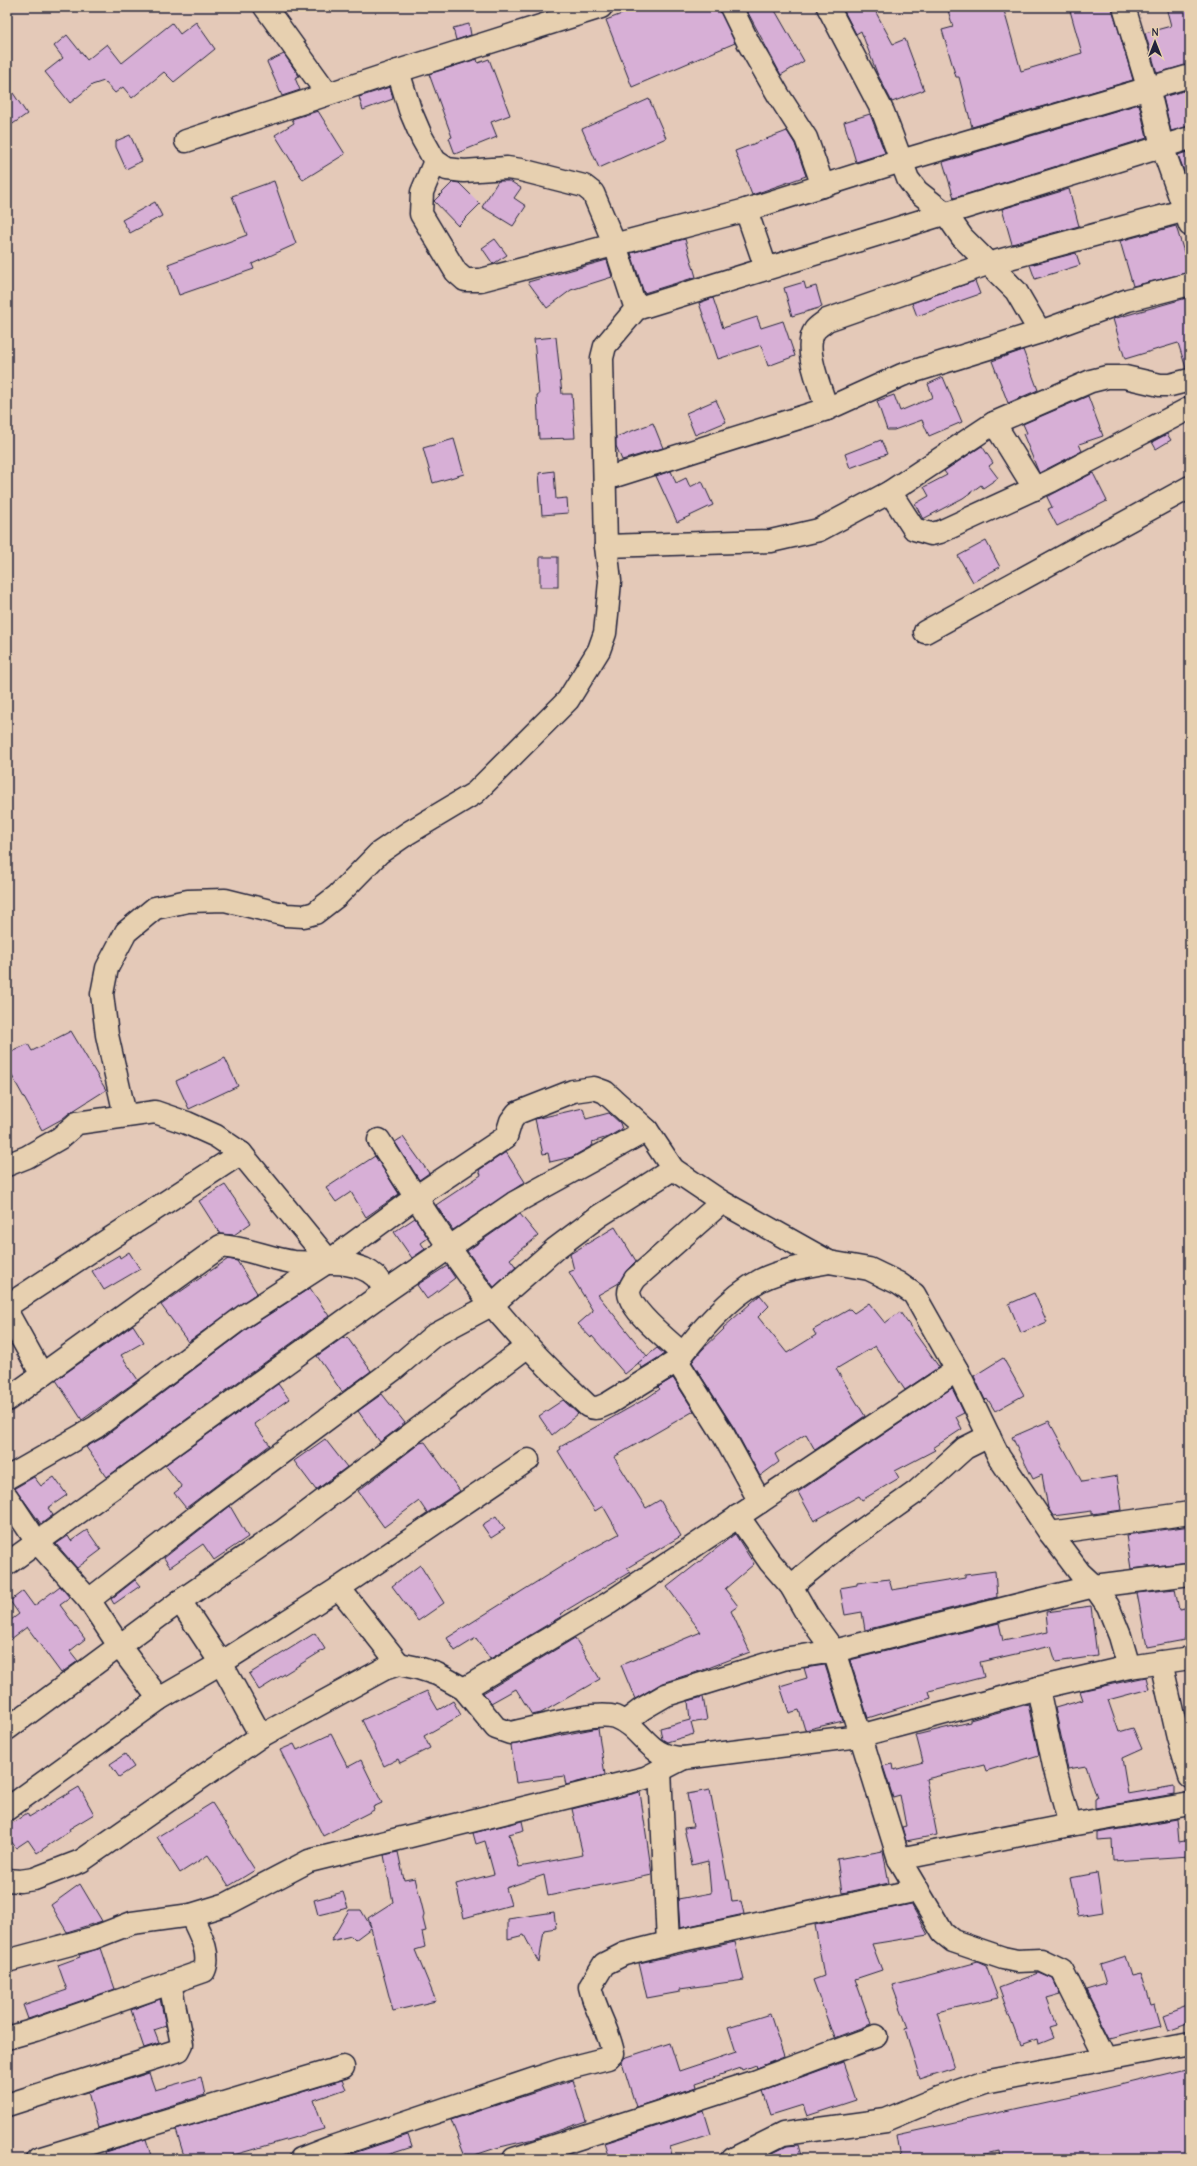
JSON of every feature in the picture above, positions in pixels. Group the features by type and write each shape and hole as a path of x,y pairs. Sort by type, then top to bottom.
{"street":[{"path":"265,7 327,93"},
{"path":"731,7 749,44 778,96 806,138 823,186"},
{"path":"828,7 885,118 908,179 917,191 946,214 962,237 987,264 1016,291 1040,332"},
{"path":"827,409 811,356 811,339 815,329 827,320 987,264 1188,215 1162,146 1148,87 1124,7"},
{"path":"186,141 398,70 598,8"},
{"path":"398,70 410,110 422,138 435,161 447,169 464,171 507,168 584,186 594,193 615,245 636,309"},
{"path":"435,161 422,192 421,214 456,272 465,280 481,280 746,210 900,161 1148,87 1190,76"},
{"path":"125,1115 107,1035 102,994 107,968 126,932 155,908 188,901 225,900 286,915 304,916 315,913 337,896 379,853 408,833 475,793 568,700 599,650 605,633 610,581 606,546 606,479 602,358 605,346 636,309 1190,138"},
{"path":"746,210 766,268"},
{"path":"606,479 827,409 902,375 1040,332 1128,300 1190,284"},
{"path":"606,546 771,541 819,530 890,492 994,423 1092,381 1107,377 1125,377 1160,385 1170,385 1190,380"},
{"path":"890,492 914,529 931,534 940,532 1035,489 1190,408"},
{"path":"994,423 1035,489"},
{"path":"925,632 1190,486"},
{"path":"7,1478 96,1427 244,1316 329,1261 416,1197 506,1137 511,1121 517,1113 573,1090 594,1088 605,1092 647,1130 673,1169 722,1202 829,1262 869,1269 898,1282 914,1294 958,1370 999,1456 1050,1533 1080,1572 1094,1586 1108,1606 1120,1636 1129,1667"},
{"path":"7,1165 28,1157 60,1138 77,1123 125,1115 155,1112 187,1123 216,1136 240,1153 329,1261"},
{"path":"7,1564 386,1291 514,1203 647,1130"},
{"path":"379,1140 449,1248 493,1304 528,1346 593,1409 609,1404 680,1358 725,1307 761,1280 790,1270 829,1262"},
{"path":"7,1306 240,1153"},
{"path":"89,1600 211,1505 393,1370 433,1336 493,1304 555,1249 599,1216 673,1169"},
{"path":"722,1202 635,1279 630,1287 629,1293 637,1310 680,1358 760,1502"},
{"path":"7,1400 221,1246 236,1247 294,1262 329,1261 356,1267 374,1275 386,1291"},
{"path":"7,1312 42,1375"},
{"path":"7,1729 120,1647 180,1601 284,1530 528,1346"},
{"path":"464,1689 609,1603 958,1370"},
{"path":"791,1586 844,1543 916,1492 965,1448 989,1436"},
{"path":"7,1809 159,1699 221,1663 339,1588 528,1460"},
{"path":"7,1498 37,1542 89,1600 120,1647 159,1699"},
{"path":"1050,1533 1190,1513"},
{"path":"738,1516 770,1562 791,1586 807,1614 834,1651 859,1736 899,1859 943,1933 953,1942 1010,1960 1041,1960 1062,1970 1106,2058"},
{"path":"625,1722 642,1708 666,1695 783,1659 834,1651 1094,1586 1190,1574"},
{"path":"339,1588 399,1664"},
{"path":"180,1601 221,1663 261,1736"},
{"path":"7,1880 20,1881 34,1879 81,1861 261,1736 384,1668 399,1664 437,1674 464,1689 496,1728 510,1733 595,1715 613,1716 625,1722 658,1753 671,1758 684,1758 859,1736 1038,1688 1129,1667 1190,1658"},
{"path":"1161,1662 1178,1737 1190,1777"},
{"path":"1038,1688 1054,1766 1070,1824"},
{"path":"7,1961 93,1938 132,1923 191,1915 227,1904 309,1861 644,1778 684,1758"},
{"path":"660,1770 668,1943"},
{"path":"899,1859 1070,1824 1190,1804"},
{"path":"301,2159 332,2147 561,2070 608,2058 613,2053 611,2044 593,2001 590,1987 595,1976 604,1964 624,1954 668,1943 918,1890"},
{"path":"7,2038 200,1973 205,1968 206,1953 191,1915"},
{"path":"7,2105 179,2050 182,2039 170,1983"},
{"path":"514,2159 752,2082 876,2036"},
{"path":"733,2159 783,2134 886,2120 938,2098 984,2082 1190,2042"},
{"path":"38,2159 343,2067"}],"building":[{"path":"640,7 719,7 735,43 632,87 606,20"},
{"path":"745,7 773,7 804,61 781,75"},
{"path":"842,7 873,7 893,44 905,39 924,90 892,102 877,73 861,31 856,34"},
{"path":"947,7 1003,7 1021,71 1082,53 1069,7 1112,7 1133,80 972,127 959,77 956,77 942,30 953,27"},
{"path":"1166,7 1190,7 1190,64 1157,73 1145,33 1171,26"},
{"path":"196,22 215,49 174,82 164,72 132,98 123,87 115,93 104,81 92,85 70,103 45,72 63,58 54,46 67,35 87,60 107,44 122,63 172,23 180,34"},
{"path":"469,24 471,35 456,40 453,28"},
{"path":"284,54 299,76 295,78 300,90 282,96 267,62"},
{"path":"477,59 478,63 489,59 510,115 491,122 497,137 455,154 449,138 452,137 429,74"},
{"path":"7,84 27,114 7,128"},
{"path":"390,87 393,99 363,110 359,97"},
{"path":"1190,89 1190,126 1171,131 1163,97"},
{"path":"649,99 666,138 599,168 582,129"},
{"path":"1139,104 1147,138 954,198 943,162"},
{"path":"318,111 345,154 303,180 275,135 294,123 292,119"},
{"path":"870,114 885,153 856,162 844,122"},
{"path":"787,131 795,144 806,176 752,195 735,151"},
{"path":"130,135 142,161 126,169 116,147 116,141"},
{"path":"1190,151 1190,183 1189,183 1178,155"},
{"path":"274,181 296,244 252,264 254,269 179,295 168,264 247,235 232,196"},
{"path":"498,181 510,181 521,188 514,198 526,206 513,226 482,207"},
{"path":"453,182 459,183 480,204 458,226 434,201"},
{"path":"1069,189 1079,226 1012,244 1002,209"},
{"path":"155,202 162,216 130,233 122,220"},
{"path":"1176,226 1190,272 1133,286 1120,241"},
{"path":"495,239 507,255 493,264 482,248"},
{"path":"685,239 696,277 644,293 631,253"},
{"path":"1076,253 1080,265 1035,279 1030,265"},
{"path":"607,260 612,277 571,290 547,308 528,282"},
{"path":"975,281 980,294 917,316 912,303"},
{"path":"804,282 806,289 816,286 822,307 792,316 784,288"},
{"path":"1190,297 1190,368 1186,368 1178,343 1125,359 1113,319"},
{"path":"713,298 723,328 757,317 761,328 783,321 795,356 768,366 761,345 718,359 699,303"},
{"path":"556,337 562,394 572,394 575,438 539,439 537,395 539,395 534,339"},
{"path":"1023,350 1038,390 1008,403 992,361"},
{"path":"943,377 962,422 929,436 922,420 894,430 887,430 877,401 894,395 900,411 933,397 928,384"},
{"path":"1088,396 1103,436 1079,444 1082,451 1039,473 1023,434 1027,433 1023,424"},
{"path":"716,400 726,422 695,435 686,413"},
{"path":"653,423 663,448 622,460 616,446 616,437"},
{"path":"1167,434 1171,440 1156,449 1152,442"},
{"path":"454,439 464,474 433,483 423,448"},
{"path":"881,440 887,454 850,468 845,454"},
{"path":"982,446 993,463 989,466 998,478 983,488 981,485 963,498 923,519 915,504 929,496 924,487 947,475 944,471"},
{"path":"554,471 556,499 567,498 568,513 542,515 539,473"},
{"path":"671,471 676,483 686,478 690,487 702,481 713,505 677,522 656,476"},
{"path":"1093,473 1107,501 1057,526 1048,509 1052,507 1047,497"},
{"path":"986,541 1000,567 973,582 958,556"},
{"path":"540,557 558,557 558,587 540,587"},
{"path":"71,1031 106,1090 62,1119 42,1130 7,1067 7,1054 28,1044 32,1051"},
{"path":"225,1058 238,1086 189,1109 176,1081"},
{"path":"583,1108 586,1119 609,1113 620,1123 622,1129 608,1137 592,1142 593,1145 572,1157 550,1162 548,1153 543,1154 535,1119"},
{"path":"403,1137 429,1173 419,1180 395,1142"},
{"path":"506,1152 525,1182 453,1230 436,1205 481,1175 479,1170"},
{"path":"375,1156 399,1194 366,1217 351,1192 336,1202 326,1188"},
{"path":"225,1185 251,1223 234,1235 220,1234 199,1201"},
{"path":"520,1214 538,1236 510,1259 516,1267 494,1287 467,1251"},
{"path":"415,1218 428,1238 421,1243 425,1249 412,1258 394,1232"},
{"path":"615,1227 636,1261 627,1270 619,1283 598,1295 647,1356 625,1374 592,1336 591,1338 578,1324 593,1311 569,1272 574,1270 570,1254"},
{"path":"129,1252 140,1269 104,1290 92,1271 119,1255 120,1258"},
{"path":"228,1259 237,1261 257,1293 188,1342 161,1305"},
{"path":"447,1266 455,1278 427,1299 417,1285"},
{"path":"310,1288 329,1316 107,1477 86,1447 104,1437 251,1326"},
{"path":"1034,1293 1047,1322 1021,1333 1009,1304"},
{"path":"760,1295 769,1306 758,1317 787,1353 816,1335 813,1330 850,1309 854,1313 869,1303 885,1323 900,1312 939,1367 905,1390 875,1346 836,1369 865,1416 815,1450 806,1434 775,1454 779,1462 760,1476 734,1428 692,1362 724,1329 723,1328"},
{"path":"133,1325 144,1342 121,1355 138,1380 82,1420 56,1380"},
{"path":"344,1337 345,1339 347,1337 371,1371 342,1392 317,1356"},
{"path":"657,1348 664,1354 642,1368 638,1363"},
{"path":"1003,1358 1024,1395 995,1411 987,1398 985,1400 974,1376"},
{"path":"673,1378 694,1411 614,1457 646,1508 660,1500 681,1536 627,1568 630,1572 560,1614 562,1616 490,1659 476,1638 455,1651 447,1638 570,1561 619,1534 603,1506 595,1511 558,1451 561,1449 560,1447 647,1398 660,1389 658,1387"},
{"path":"278,1384 289,1399 254,1424 270,1445 186,1508 174,1493 182,1487 165,1465"},
{"path":"952,1388 964,1413 956,1417 962,1429 933,1448 935,1450 895,1471 899,1478 862,1500 859,1496 814,1521 798,1492"},
{"path":"382,1394 405,1423 380,1442 358,1411"},
{"path":"563,1400 578,1414 552,1435 539,1416"},
{"path":"1049,1421 1082,1482 1117,1476 1122,1510 1092,1514 1092,1511 1053,1516 1048,1508 1042,1475 1033,1479 1012,1437"},
{"path":"325,1439 347,1467 316,1490 294,1461"},
{"path":"425,1442 460,1491 427,1513 419,1501 384,1527 358,1491 420,1443"},
{"path":"34,1477 41,1486 54,1477 67,1495 48,1508 53,1515 41,1524 15,1488"},
{"path":"230,1506 248,1537 214,1560 203,1544 170,1567 164,1558"},
{"path":"496,1516 505,1529 491,1538 482,1525"},
{"path":"1190,1526 1190,1562 1131,1569 1126,1535"},
{"path":"87,1530 101,1550 77,1568 56,1544 68,1536 71,1541"},
{"path":"735,1534 754,1564 725,1589 738,1606 731,1611 750,1652 703,1670 662,1683 635,1699 621,1665 701,1632 667,1587"},
{"path":"420,1565 444,1603 418,1621 392,1586"},
{"path":"995,1571 997,1597 865,1630 862,1612 845,1615 840,1588 857,1585 857,1583 889,1579 892,1590 965,1578 965,1575"},
{"path":"135,1580 140,1586 114,1604 111,1599"},
{"path":"60,1586 70,1598 60,1605 85,1639 70,1651 78,1661 61,1673 27,1627 7,1642 7,1623 19,1614 10,1601 23,1591 34,1606"},
{"path":"1175,1589 1179,1610 1190,1608 1190,1639 1147,1647 1137,1593"},
{"path":"1091,1606 1097,1656 1056,1662 1051,1646 980,1662 984,1677 929,1691 931,1698 868,1718 850,1660 999,1623 1003,1641 1048,1632 1046,1612"},
{"path":"315,1633 325,1649 259,1690 249,1674"},
{"path":"575,1638 600,1679 541,1713 532,1715 516,1689 491,1703 483,1693"},
{"path":"825,1665 843,1721 805,1730 799,1710 789,1713 780,1686 807,1678 804,1668"},
{"path":"1146,1677 1149,1689 1108,1700 1119,1732 1133,1728 1142,1749 1122,1758 1128,1794 1174,1786 1174,1794 1095,1808 1095,1799 1097,1798 1086,1766 1068,1769 1055,1708 1083,1700 1080,1691"},
{"path":"427,1691 438,1710 453,1701 461,1715 424,1736 430,1748 400,1763 398,1759 384,1766 362,1720"},
{"path":"703,1697 707,1720 691,1723 694,1734 667,1742 662,1739 660,1728 690,1720 688,1701"},
{"path":"1028,1704 1039,1755 986,1771 984,1765 926,1779 937,1835 906,1841 902,1827 906,1826 900,1795 893,1797 883,1766 893,1764 894,1770 923,1762 916,1735 970,1722 970,1720"},
{"path":"598,1728 605,1775 566,1785 564,1776 516,1783 511,1745"},
{"path":"331,1734 348,1767 361,1760 382,1803 373,1807 374,1810 323,1836 280,1750 294,1744 297,1750"},
{"path":"125,1754 134,1767 119,1777 110,1764"},
{"path":"79,1787 94,1814 69,1829 70,1831 37,1853 28,1840 16,1848 7,1835 7,1827 27,1813 29,1817"},
{"path":"710,1790 727,1880 729,1880 732,1902 741,1901 744,1914 680,1928 678,1899 711,1893 708,1861 692,1865 684,1828 693,1827 687,1794"},
{"path":"640,1792 652,1875 548,1896 544,1875 506,1888 511,1905 464,1918 456,1884 494,1874 485,1841 476,1844 473,1833 522,1821 524,1830 509,1834 519,1867 583,1855 572,1809"},
{"path":"212,1803 255,1870 229,1886 208,1855 180,1873 157,1837"},
{"path":"1177,1819 1179,1842 1190,1840 1190,1856 1113,1861 1112,1839 1097,1840 1097,1833"},
{"path":"883,1851 889,1883 842,1893 837,1859"},
{"path":"398,1852 404,1880 415,1878 424,1914 423,1919 426,1931 422,1932 425,1947 415,1950 436,2001 393,2011 371,1928 355,1940 351,1936 331,1941 349,1910 361,1910 371,1927 368,1918 393,1902 384,1855"},
{"path":"1097,1873 1103,1912 1078,1916 1070,1878"},
{"path":"80,1884 102,1921 67,1932 51,1905"},
{"path":"343,1892 348,1908 318,1915 314,1900"},
{"path":"911,1904 928,1935 872,1944 882,1970 855,1979 871,2024 834,2038 813,1980 824,1976 815,1925"},
{"path":"554,1912 556,1928 544,1930 539,1963 524,1935 508,1939 508,1919"},
{"path":"735,1942 744,1980 680,1989 680,1992 647,1998 639,1963"},
{"path":"101,1948 115,1989 28,2019 23,2005 67,1990 58,1965 80,1957 79,1955"},
{"path":"1126,1956 1132,1975 1141,1973 1151,2005 1155,2004 1161,2025 1110,2038 1086,1990 1106,1984 1100,1964"},
{"path":"977,1962 986,1966 998,1998 937,2012 954,2068 920,2079 905,2029 908,2028 892,1985"},
{"path":"1039,1973 1053,1979 1060,1994 1046,1998 1056,2026 1049,2028 1053,2038 1038,2044 1037,2039 1020,2045 999,1988"},
{"path":"160,1999 166,2026 154,2030 159,2043 144,2048 131,2010"},
{"path":"1190,2005 1190,2022 1168,2030 1163,2015"},
{"path":"770,2014 784,2057 756,2068 755,2065 742,2070 741,2068 696,2083 697,2087 636,2107 622,2062 624,2058 670,2043 679,2071 736,2052 728,2027"},
{"path":"843,2062 856,2100 807,2116 803,2105 771,2115 763,2091"},
{"path":"1190,2068 1190,2155 1179,2159 1000,2159 999,2151 966,2159 901,2159 897,2135 1083,2094"},
{"path":"149,2073 155,2090 201,2077 205,2095 98,2128 88,2092"},
{"path":"342,2080 346,2089 314,2100 324,2129 220,2159 185,2159 176,2130"},
{"path":"573,2080 586,2121 534,2139 496,2148 466,2158 451,2120"},
{"path":"704,2111 711,2134 670,2147 673,2159 610,2159 605,2143"},
{"path":"408,2135 412,2147 375,2159 336,2159"},
{"path":"146,2139 152,2159 107,2159 105,2152"},
{"path":"798,2145 802,2159 775,2159 773,2153 787,2146"}]}
